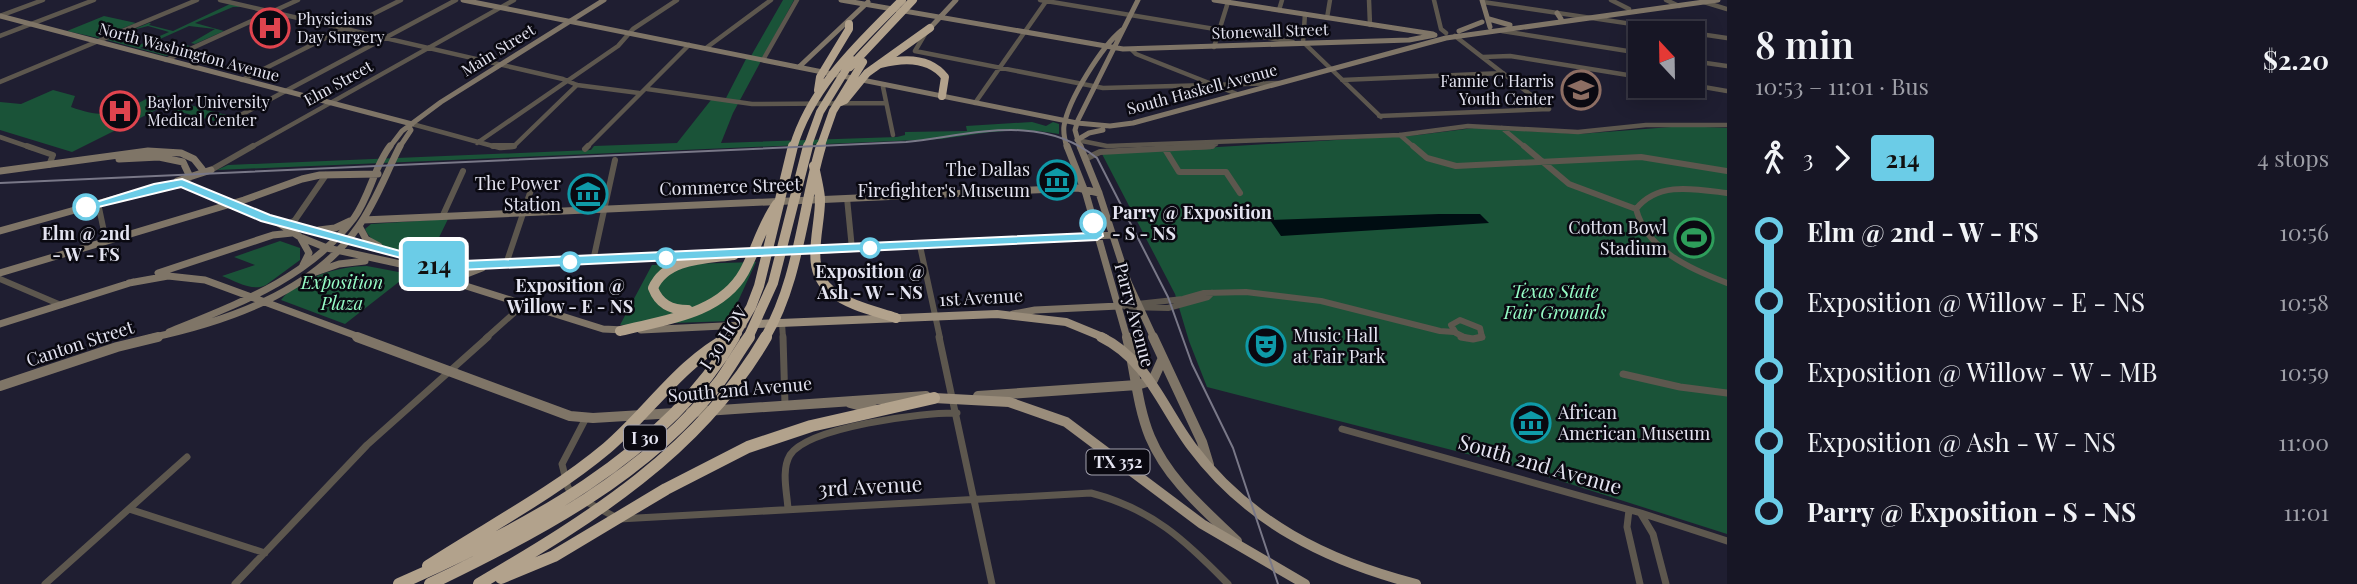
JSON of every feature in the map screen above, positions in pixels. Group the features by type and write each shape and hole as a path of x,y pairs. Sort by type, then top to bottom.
{"highway":[{"name":"I 30","path":"401,583 456,559 548,509 600,474 673,412 722,356 750,308 763,271 796,137 817,94 847,69 907,3 918,0"},
{"name":"I 30","path":"479,584 541,548 622,494 682,443 731,390 756,354 781,306 793,269 814,164 847,69 907,3"},
{"path":"817,94 820,77 849,29 849,24"},
{"path":"835,105 845,100 867,73 930,28"},
{"path":"875,67 901,60 930,65 946,77 942,96"},
{"name":"I 30 HOV","path":"430,584 520,540 590,496 663,439 724,374 750,336 764,307 779,261 808,138 822,104 847,69"},
{"name":"I 30 HOV","path":"444,584 519,547 598,497 671,439 729,377 757,334 773,301 813,140 830,98 847,69"},
{"path":"814,164 821,187 813,257 822,282 836,296 870,311 896,318"},
{"path":"620,331 695,311 734,286 744,272 763,223 780,198"},
{"path":"711,303 686,310 668,307 658,300 653,291 654,283 661,274 672,268 734,255"},
{"path":"401,583 572,475 622,434 702,352 755,324"},
{"path":"486,584 554,556 666,489 721,460 800,429 934,398"}],"main road":[{"name":"South Haskell Avenue","path":"463,0 1065,121 1119,126 1457,34 1559,16 1580,16 1687,0"},
{"name":"Main Street","path":"378,174 382,160 395,139 410,125 604,0"},
{"path":"841,0 868,2 941,18 1105,47 1113,51"},
{"path":"930,28 956,0"},
{"name":"Parry Avenue","path":"1138,0 1122,30 1124,33 1077,123 1077,140 1099,192 1138,306 1202,442 1211,471"},
{"path":"1214,0 1437,35"},
{"name":"South Haskell Avenue","path":"1437,35 1502,31 1718,0"},
{"path":"1482,1 1490,27"},
{"path":"799,67 840,28 849,24 868,2"},
{"path":"1482,22 1485,10"},
{"name":"North Washington Avenue","path":"0,16 410,125"},
{"path":"1611,16 1621,22"},
{"path":"1489,19 1510,25"},
{"path":"1482,22 1502,31"},
{"path":"1457,34 1482,22"},
{"path":"1477,34 1490,27"},
{"path":"1400,29 1423,44"},
{"path":"1517,29 1524,35"},
{"name":"Parry Avenue","path":"1122,30 1118,31 1105,47 1065,121 1065,137 1085,188 1119,306 1147,432 1166,467 1191,498 1247,551"},
{"name":"Stonewall Street","path":"1113,51 1416,39 1437,35"},
{"name":"Canton Street","path":"257,299 301,268 347,241 388,173 411,130 410,125"},
{"path":"1077,140 1089,132 1119,126"},
{"path":"0,171 130,152 167,151 189,157 206,170"},
{"path":"88,160 152,157 183,162 206,170"},
{"path":"363,173 374,169 382,160"},
{"path":"183,162 190,177"},
{"path":"206,170 199,181 219,197"},
{"name":"Elm Street","path":"0,231 158,187 206,170"},
{"path":"0,273 232,204 302,179 326,175 378,174"},
{"name":"Canton Street","path":"0,386 169,332 211,323 300,279 332,249 338,238 359,221 378,174"},
{"path":"158,187 182,183 277,222 332,249 416,268 1113,235"},
{"name":"Commerce Street","path":"309,230 335,228 359,221 524,211 1085,188 1099,192"},
{"path":"359,221 366,239 391,253"},
{"path":"292,230 309,253 301,268"},
{"path":"0,324 232,250 283,238 292,230 309,230 425,261 438,267"},
{"path":"300,279 339,264 379,261"},
{"path":"460,284 467,273 501,264"},
{"name":"South 2nd Avenue","path":"185,265 205,280"},
{"name":"1st Avenue","path":"438,267 460,284 603,329 620,331 1013,314 1035,310 1119,306"},
{"name":"South 2nd Avenue","path":"129,283 168,276 205,280 447,372 553,410 586,418 922,395 934,398 978,396 1137,385 1153,380"},
{"path":"1013,314 1082,328 1131,355 1153,380 1190,444 1211,471 1255,514 1303,544 1368,570 1416,584"},
{"path":"1153,380 1162,360"},
{"name":"TX 352","path":"978,396 1021,404 1065,421 1194,519 1305,584"},
{"path":"826,401 856,404 877,411"}],"street":[{"path":"0,16 43,0"},
{"path":"0,36 94,0"},
{"path":"0,82 197,0"},
{"path":"220,0 501,64 568,80 577,85 639,93"},
{"path":"166,60 299,0"},
{"path":"242,80 401,0"},
{"path":"225,120 237,117 456,0"},
{"name":"Elm Street","path":"206,170 222,167 249,149 514,0"},
{"path":"477,142 618,46 630,33 677,0"},
{"path":"706,48 771,0"},
{"path":"763,60 797,0"},
{"path":"975,103 1044,0 1306,44"},
{"path":"1279,10 1282,0"},
{"path":"1327,18 1329,0"},
{"path":"1369,0 1370,25"},
{"path":"1434,0 1441,29 1446,33"},
{"path":"1611,0 1629,9"},
{"path":"1482,1 1559,16"},
{"path":"1669,1 1679,6"},
{"path":"1702,1 1727,9"},
{"path":"1214,47 1228,2"},
{"path":"1305,14 1302,40 1381,117 1549,109 1457,34"},
{"path":"1580,16 1727,38"},
{"path":"930,28 915,48 918,52 1095,86 1281,83"},
{"path":"1502,31 1628,51"},
{"path":"585,149 690,45"},
{"path":"1134,52 1237,94"},
{"path":"1483,57 1510,56 1628,75"},
{"path":"1705,63 1727,66"},
{"path":"1342,80 1503,73"},
{"path":"410,125 509,148 516,146 577,85"},
{"path":"885,85 893,135"},
{"path":"1705,87 1727,91"},
{"path":"648,89 752,104 886,103"},
{"path":"1077,140 1103,146 1209,147 1218,143 1399,135 1455,127 1500,126 1578,132 1646,125 1727,125"},
{"path":"1500,126 1574,187 1636,209"},
{"path":"1399,135 1427,158 1456,166 1641,157 1727,171"},
{"path":"0,137 53,155 49,165"},
{"path":"1085,159 1100,152 1163,146"},
{"path":"1163,146 1179,172 1226,172 1240,193"},
{"path":"593,261 615,160"},
{"path":"443,215 463,171"},
{"path":"292,230 295,220 326,175"},
{"path":"501,264 534,181"},
{"path":"1727,193 1688,190 1657,192 1643,199 1636,209 1639,222 1662,248 1691,267 1727,283"},
{"path":"847,198 852,249"},
{"path":"99,203 106,241"},
{"path":"920,246 992,584"},
{"path":"0,279 61,305"},
{"name":"1st Avenue","path":"1119,306 1177,306 1208,297 1212,293 1246,292 1303,298 1454,332 1471,340 1480,339 1483,334 1476,325 1460,320 1451,325 1454,332"},
{"path":"235,584 367,445 523,304"},
{"path":"782,323 785,404"},
{"path":"1622,374 1680,387 1727,393"},
{"path":"788,509 786,464 792,451 798,447 837,432 932,411 957,413"},
{"name":"3rd Avenue","path":"586,418 562,464 563,474 568,488 583,500 619,519 1074,492 1125,502 1171,527 1228,584"},
{"name":"South 2nd Avenue","path":"1342,429 1640,513 1727,541"},
{"path":"45,584 187,457"},
{"path":"130,509 265,553"},
{"path":"1629,510 1628,527 1640,584"},
{"path":"1640,513 1653,534 1666,584"}],"green space":[{"path":"783,0 794,0 733,113 721,143 897,137 905,135 905,132 967,131 966,126 1032,122 1046,126 1053,122 1059,124 1059,134 1015,130 941,139 217,170 228,165 591,150 594,146 677,143 711,100 729,99 726,98 746,59 751,56"},
{"path":"230,4 243,7 233,7 195,23 224,31 195,44 191,43 215,29 189,26 140,48 164,54 186,45 190,46 166,56 107,40 127,34 117,39 139,45 169,32 148,26 129,31 151,23 149,25 173,31"},
{"path":"104,16 136,23 98,38 67,31"},
{"path":"53,90 75,96 71,107 95,113 114,113 154,95 230,116 218,122 162,107 72,152 0,130 0,102 21,104"},
{"name":"Texas State Fair Grounds","path":"1684,126 1727,128 1727,534 1514,466 1207,387 1175,294 1102,154 1418,135 1474,128 1579,134"},
{"name":"Exposition Plaza","path":"448,219 430,256 384,246 376,242 365,229 371,224"},
{"path":"280,241 300,248 300,260 266,285 250,287 222,276 255,265 234,257"},
{"path":"756,262 729,321 620,325 652,265"},
{"name":"Exposition Plaza","path":"367,266 409,274 345,324 281,300 298,285 320,275 344,268"}],"shaded area":[{"path":"1480,214 1489,223 1281,236 1270,220"}],"tram line":[{"path":"0,183 906,142 1005,130 1052,135 1075,144 1097,158 1168,297 1192,364 1233,448 1278,584"}],"bus line":[{"name":"214","path":"86,207 182,183 265,218 425,261 438,267 1097,236 1093,223"}],"place":[{"name":"Physicians Day Surgery","path":"270,28"},
{"name":"Fannie C Harris Youth Center","path":"1581,90"},
{"name":"Baylor University Medical Center","path":"120,111"},
{"name":"The Dallas Firefighter's Museum","path":"1057,180"},
{"name":"The Power Station","path":"588,194"},
{"name":"Elm @ 2nd - W - FS","path":"86,207"},
{"name":"Parry @ Exposition - S - NS","path":"1093,223"},
{"name":"Cotton Bowl Stadium","path":"1694,238"},
{"name":"Exposition @ Ash - W - NS","path":"870,248"},
{"name":"Exposition @ Willow - E - NS","path":"570,262"},
{"name":"Music Hall at Fair Park","path":"1266,346"},
{"name":"African American Museum","path":"1531,423"}]}
